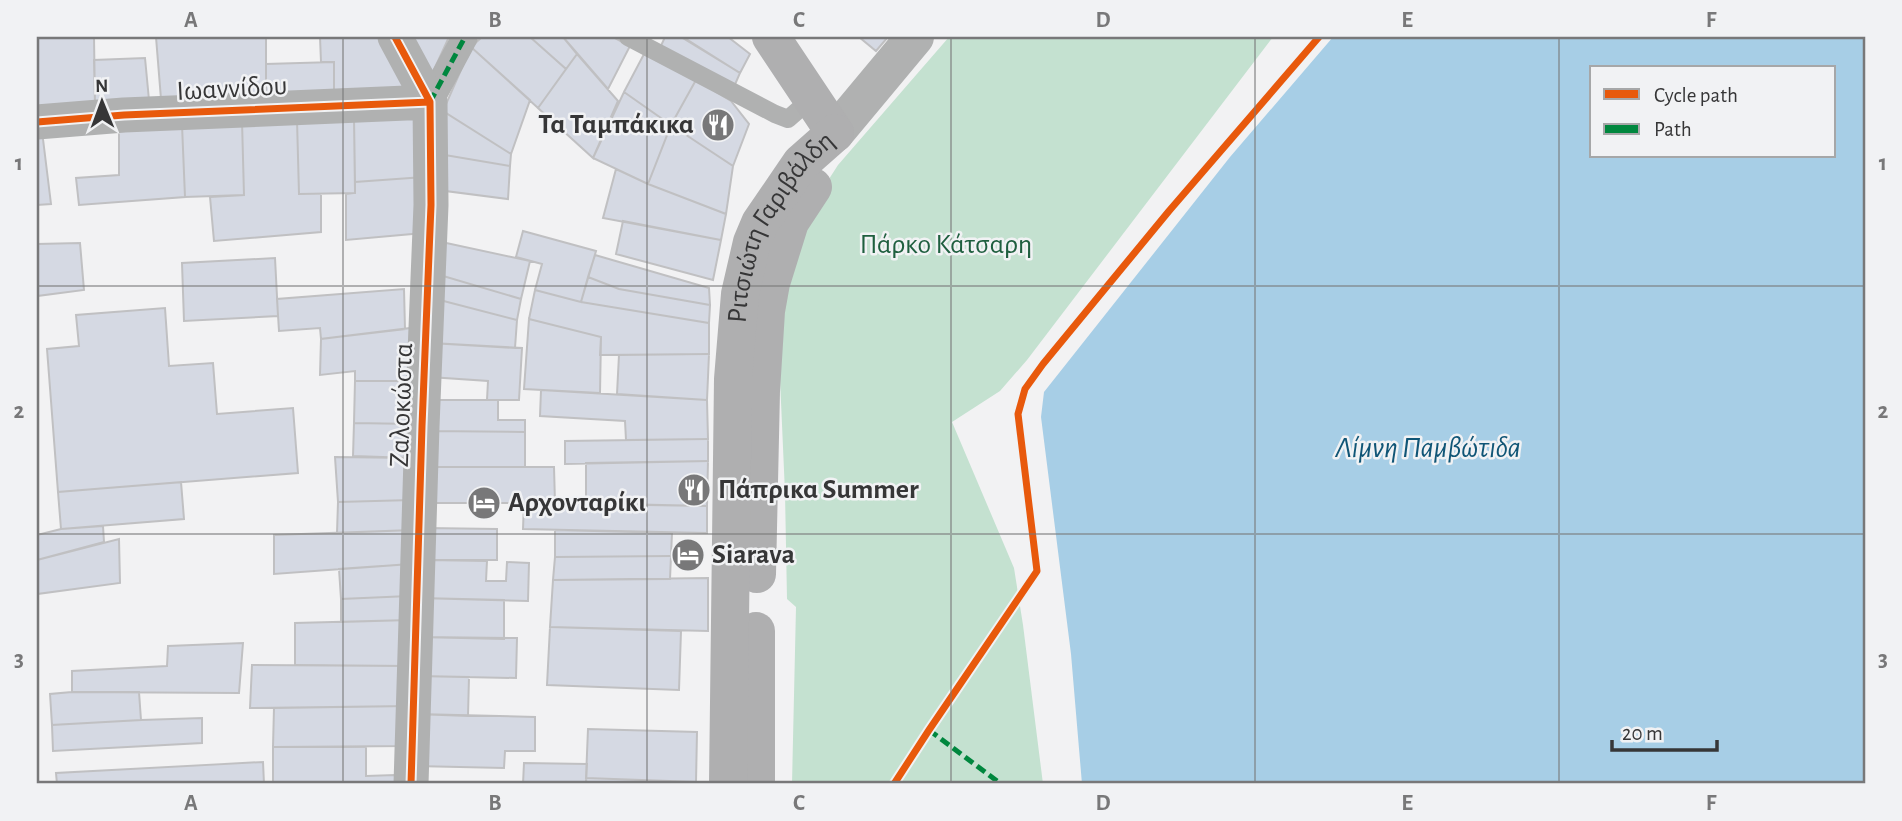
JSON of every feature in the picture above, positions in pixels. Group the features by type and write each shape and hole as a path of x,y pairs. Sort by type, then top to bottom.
{"main road":[{"path":"771,37 835,133"},
{"name":"Ριτσιώτη Γαριβάλδη","path":"728,784 733,379 740,295 752,242 761,223 801,163 835,133"},
{"name":"Ριτσιώτη Γαριβάλδη","path":"757,784 756,608 761,391 766,311 771,283 790,222 820,175 835,133"}],"street":[{"name":"Ζαλοκώστα","path":"395,37 430,102 431,205 411,784"},
{"path":"430,102 465,37"},
{"path":"835,133 915,37"},
{"name":"Ιωαννίδου","path":"37,122 138,114 430,102"}],"lane":[{"path":"628,37 788,119 812,97"}],"green space":[{"name":"Πάρκο Κάτσαρη","path":"949,37 1273,37 1027,360 1000,391 952,422 1014,568 1043,784 792,784 796,607 787,599 780,289 829,179 838,165"}],"water":[{"name":"Λίμνη Παμβώτιδα","path":"1333,37 1865,37 1865,784 1082,784 1071,654 1041,417 1044,392 1230,157"}],"building":[{"path":"37,37 94,37 95,105 37,110"},
{"path":"156,37 266,37 266,100 161,99"},
{"path":"320,37 388,37 404,64 404,97 334,97 334,62 321,62"},
{"path":"403,37 449,37 433,72"},
{"path":"482,37 530,37 566,69 538,108 471,47"},
{"path":"530,37 563,37 577,54 566,69"},
{"path":"563,37 613,37 630,46 608,89"},
{"path":"665,37 681,37 740,73 733,89 659,50"},
{"path":"683,37 728,37 750,54 740,73"},
{"path":"859,37 888,37 876,51"},
{"path":"471,47 530,100 511,154 443,111"},
{"path":"577,54 618,101 593,158 538,108"},
{"path":"644,54 696,80 671,125 624,92"},
{"path":"145,58 149,100 95,105 94,60"},
{"path":"334,62 334,97 266,100 266,64"},
{"path":"696,80 731,101 749,124 733,166 671,125"},
{"path":"624,92 671,125 648,184 593,158"},
{"path":"423,109 424,177 355,182 354,118"},
{"path":"443,111 511,154 510,166 439,154"},
{"path":"354,118 355,193 299,194 297,120"},
{"path":"297,120 299,194 321,194 321,232 214,241 210,197 244,195 242,121"},
{"path":"242,121 244,195 185,197 182,125"},
{"path":"182,125 185,197 79,205 76,178 119,175 119,130"},
{"path":"671,125 733,166 726,214 648,184"},
{"path":"42,131 51,204 37,205 37,132"},
{"path":"439,154 510,166 508,199 438,190"},
{"path":"616,169 726,214 721,240 603,218"},
{"path":"424,177 423,233 346,240 346,194 355,193 355,182"},
{"path":"623,221 721,240 713,280 616,254"},
{"path":"523,231 596,251 581,302 535,290 542,264 516,257"},
{"path":"437,241 530,261 521,299 433,273"},
{"path":"80,243 84,290 37,296 37,244"},
{"path":"595,255 709,288 710,305 619,289 588,277"},
{"path":"275,258 278,316 184,321 182,263"},
{"path":"433,273 521,299 517,320 432,298"},
{"path":"588,277 619,289 710,305 709,323 581,302"},
{"path":"404,289 405,329 321,339 320,328 279,331 277,299"},
{"path":"535,290 581,302 709,323 709,354 600,355 601,337 529,319"},
{"path":"432,298 517,320 515,348 431,343"},
{"path":"165,308 169,366 213,363 217,414 293,408 298,473 58,492 47,349 79,346 76,315"},
{"path":"529,319 601,337 600,393 524,389"},
{"path":"419,327 414,381 355,381 355,371 320,375 321,339"},
{"path":"431,343 522,348 519,400 487,400 488,381 430,377"},
{"path":"709,354 707,400 617,394 619,355"},
{"path":"355,381 414,381 413,424 354,423"},
{"path":"541,390 707,400 708,439 626,440 625,421 540,416"},
{"path":"427,400 498,400 498,420 525,420 525,432 427,431"},
{"path":"354,423 413,424 412,458 353,456"},
{"path":"427,431 525,432 525,467 424,467"},
{"path":"708,439 708,461 565,464 565,441"},
{"path":"335,457 412,458 412,500 338,502"},
{"path":"708,461 707,506 586,504 586,463"},
{"path":"424,467 554,467 555,503 424,503"},
{"path":"181,482 184,519 61,529 58,492"},
{"path":"412,500 412,530 337,533 338,502"},
{"path":"524,502 707,506 707,533 523,529"},
{"path":"103,526 104,542 37,560 37,535 61,529"},
{"path":"427,528 497,529 497,560 427,560"},
{"path":"412,530 410,564 274,574 274,535"},
{"path":"555,530 672,533 671,556 555,557"},
{"path":"119,539 120,583 37,594 37,560"},
{"path":"671,556 670,579 553,580 555,557"},
{"path":"427,560 487,561 486,581 506,581 507,562 529,563 528,601 420,598"},
{"path":"410,564 409,596 341,599 339,569"},
{"path":"708,578 708,631 550,627 553,580"},
{"path":"409,596 409,620 341,622 341,599"},
{"path":"420,598 504,600 504,639 419,637"},
{"path":"409,620 408,666 295,665 295,623"},
{"path":"550,627 681,631 679,690 547,685"},
{"path":"419,637 517,638 516,678 418,676"},
{"path":"243,643 239,693 72,692 72,671 167,666 168,646"},
{"path":"252,665 408,666 409,706 250,708"},
{"path":"418,676 469,677 468,716 416,714"},
{"path":"139,692 141,720 52,725 50,694"},
{"path":"409,706 408,746 273,747 274,708"},
{"path":"416,714 535,717 535,751 505,751 504,768 415,766"},
{"path":"202,718 202,743 53,751 52,725"},
{"path":"588,729 697,732 696,782 586,778"},
{"path":"273,747 366,747 366,776 395,775 395,784 273,784"},
{"path":"263,762 264,784 57,784 56,773"},
{"path":"524,763 587,764 586,784 523,784"},
{"path":"586,778 696,782 586,784"}],"marked path":[{"path":"430,102 465,37"},
{"path":"929,730 1001,784"}],"cycle path":[{"path":"395,37 430,102 431,205 411,784"},
{"path":"894,784 1037,571 1018,414 1025,389 1169,211 1319,37"},
{"path":"37,122 124,115 430,102"}],"place":[{"name":"Τα Ταμπάκικα","path":"718,125"},
{"name":"Πάπρικα Summer","path":"694,490"},
{"name":"Αρχονταρίκι","path":"484,503"},
{"name":"Siarava","path":"688,555"}]}
